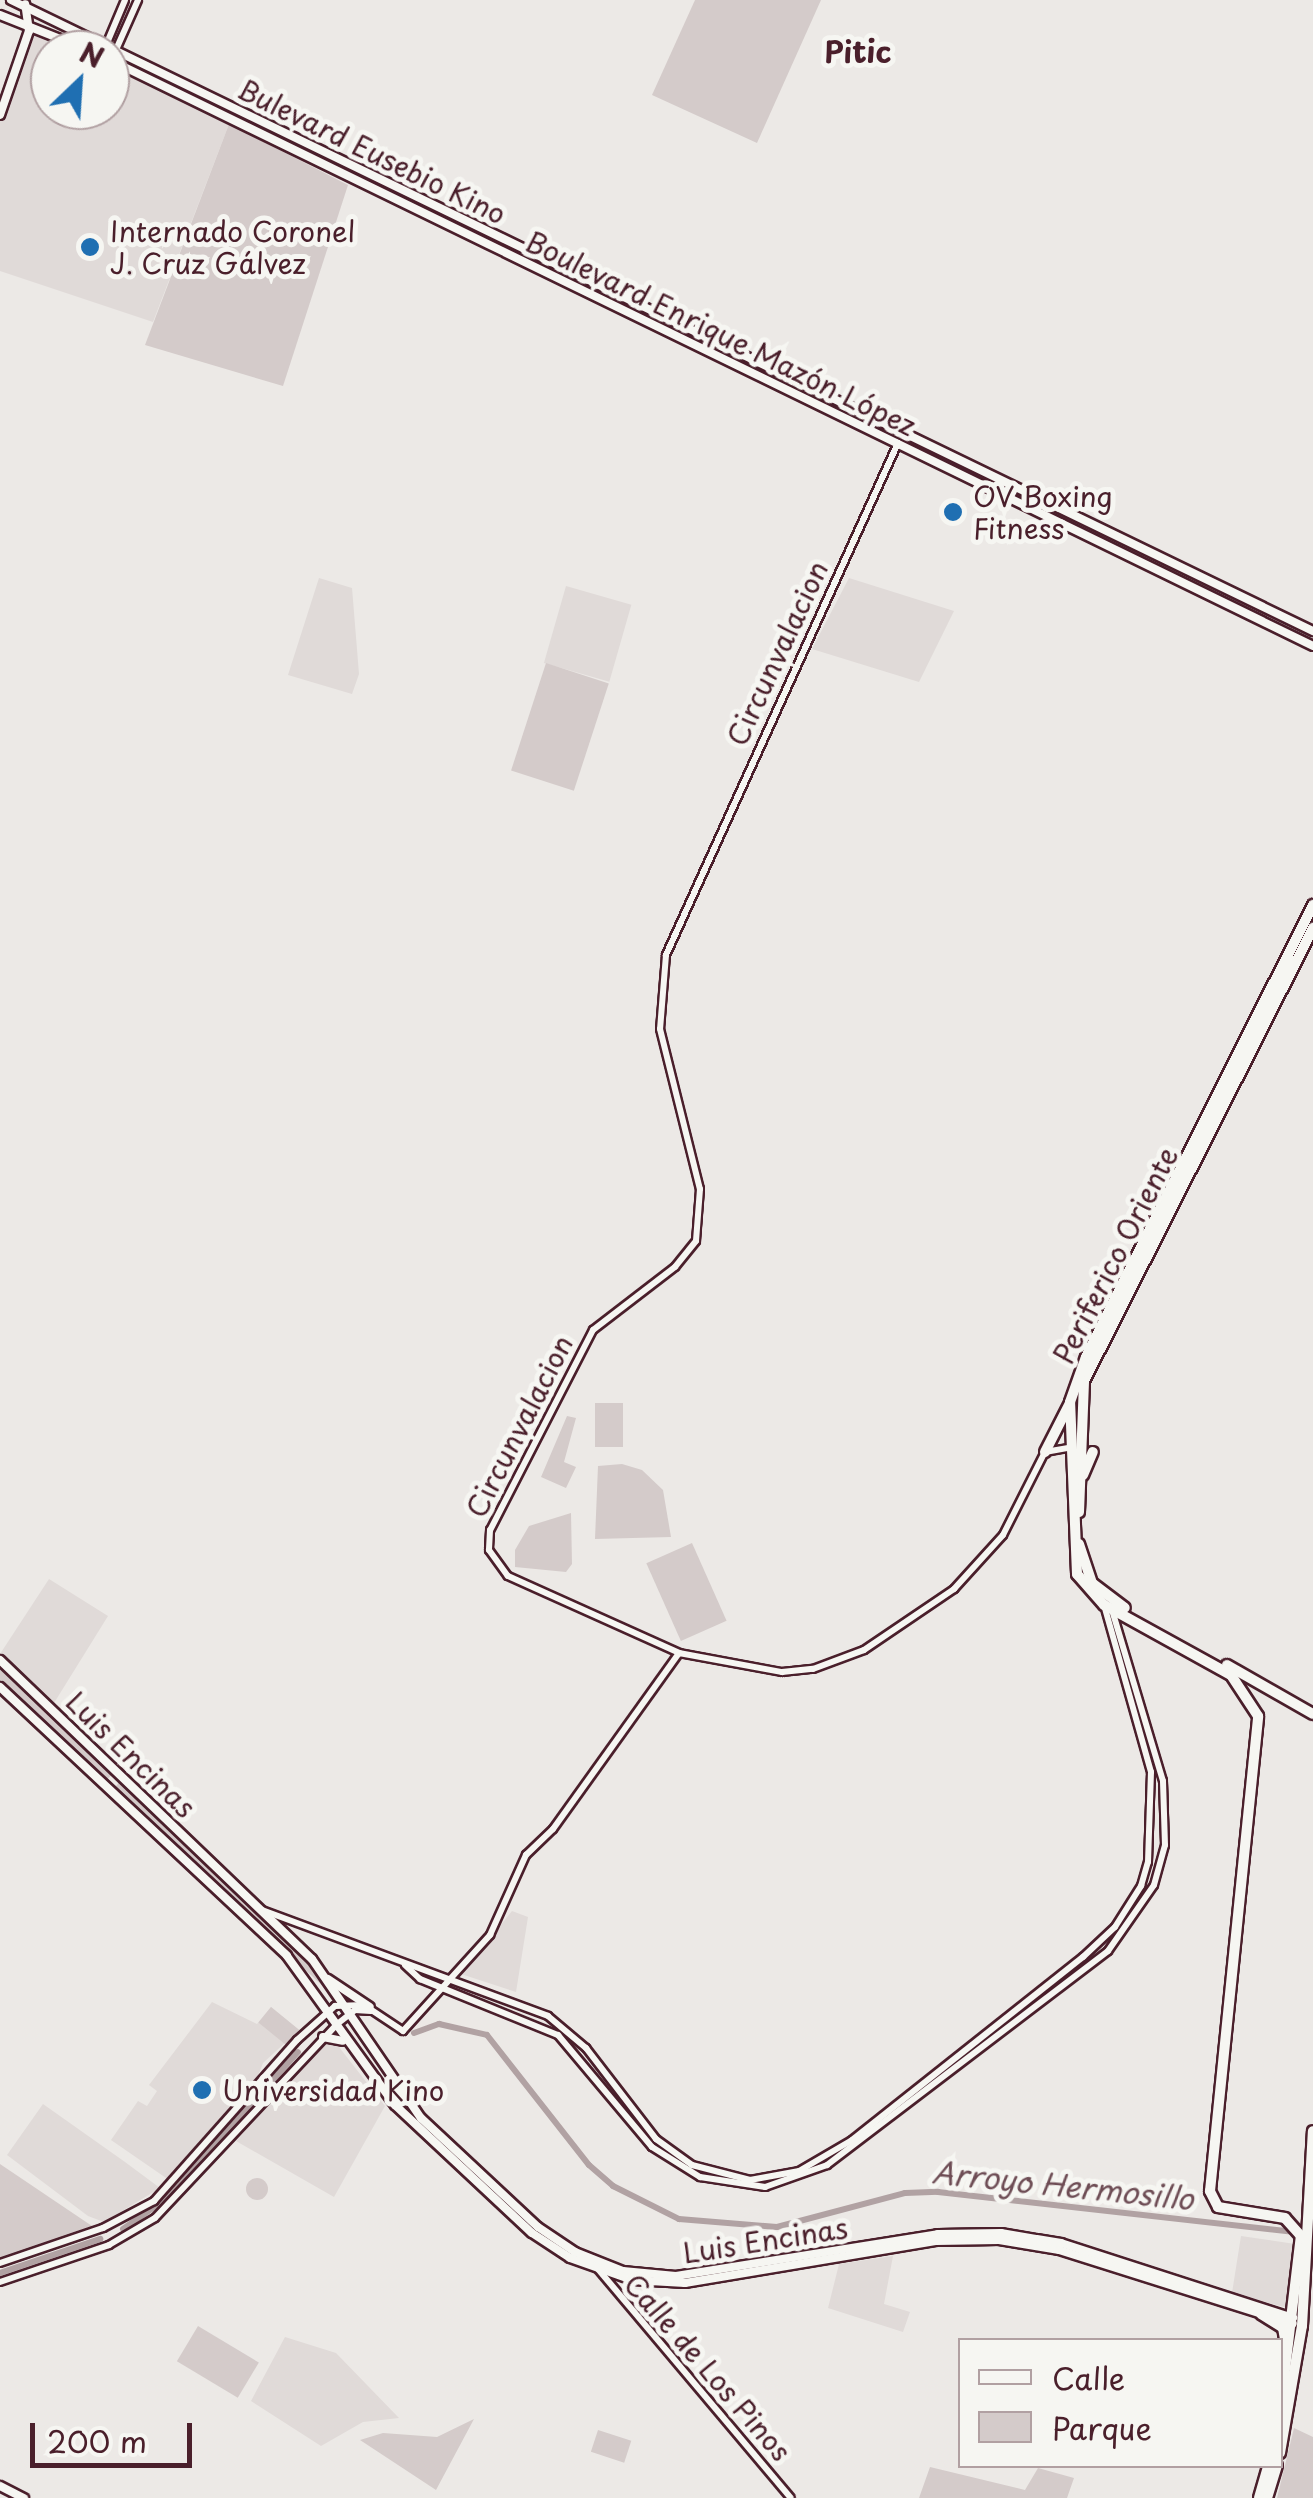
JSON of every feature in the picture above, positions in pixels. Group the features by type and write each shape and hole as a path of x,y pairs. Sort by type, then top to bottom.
{"highway":[{"name":"Periferico Oriente","path":"1108,1603 1080,1556 1080,1480 1070,1402 1086,1357 1313,905"},
{"name":"Periferico Oriente","path":"1313,928 1094,1358 1080,1402 1075,1566 1108,1603 1313,1714"},
{"path":"1045,1452 1070,1402"},
{"path":"1080,1480 1093,1452"},
{"path":"1240,1677 1258,1716 1210,2198 1222,2208 1285,2218 1304,2233"},
{"path":"1283,2431 1298,2322 1313,2130"},
{"path":"1261,2314 1283,2328 1287,2370"},
{"path":"1283,2393 1298,2322"},
{"path":"1259,2498 1267,2468"},
{"path":"1267,2498 1276,2468"}],"main road":[{"name":"Bulevard Eusebio Kino","path":"14,0 77,30"},
{"path":"14,0 0,12 41,30"},
{"path":"0,115 29,25 25,2"},
{"name":"Bulevard Eusebio Kino","path":"130,57 1313,631"},
{"name":"Boulevard Enrique Mazón López","path":"130,70 1313,646"},
{"name":"Luis Encinas","path":"0,1660 262,1910 326,1978 376,2060 411,2107 478,2174 552,2239 598,2266 643,2275 696,2276 938,2234 1001,2233 1061,2243 1298,2322"},
{"path":"0,1687 275,1944 328,2011 364,2069 532,2232 598,2266 645,2282 702,2282 936,2242 998,2240 1059,2250 1261,2314 1298,2322"},
{"path":"326,1978 373,2010"},
{"path":"324,2037 346,2042"},
{"path":"364,2069 376,2060"},
{"path":"0,2489 13,2498"},
{"path":"0,2489 24,2498"}],"street":[{"path":"115,30 125,0"},
{"path":"119,30 138,0"},
{"name":"Circunvalacion","path":"898,443 688,901 662,976 663,1059 703,1205 696,1240 675,1267 593,1330 488,1540 490,1556 508,1576 679,1652 782,1672 831,1665 864,1650 980,1565 1045,1452"},
{"path":"1045,1452 1076,1448"},
{"path":"262,1910 404,1964 520,2002 560,2025 664,2146 724,2176 762,2180 799,2171 832,2154 1101,1941 1144,1879 1151,1772 1108,1603"},
{"path":"404,1964 443,1988 558,2035 652,2146 716,2182 765,2186 796,2180 841,2158 1108,1951 1154,1885 1166,1826 1163,1781 1108,1603"},
{"path":"0,2263 102,2228 154,2201 297,2040 341,2003 373,2010 403,2031 501,1920 526,1854 553,1829 679,1652"},
{"path":"0,2282 109,2245 155,2218 336,2024 348,2014 373,2010"},
{"path":"297,2040 310,2051"},
{"path":"910,2094 916,2101"},
{"name":"Calle de Los Pinos","path":"598,2266 791,2498"}],"shaded area":[{"path":"30,33 30,130 130,130 130,70 229,124 153,322 0,271 0,116"},
{"path":"319,578 352,588 359,674 352,694 288,675"},
{"path":"849,578 954,611 919,682 812,649"},
{"path":"566,586 631,605 609,682 544,663"},
{"path":"49,1579 108,1616 54,1703 0,1654"},
{"path":"512,1911 528,1917 516,1992 461,1974"},
{"name":"Universidad Kino","path":"212,2002 257,2024 271,2007 299,2030 263,2063 256,2081 169,2180 111,2140 138,2101 147,2106 157,2091 149,2085"},
{"path":"323,2043 339,2047 385,2106 334,2197 236,2141"},
{"path":"43,2104 160,2188 104,2222 88,2216 7,2155"},
{"path":"1241,2236 1295,2244 1291,2309 1232,2293"},
{"path":"893,2256 884,2304 910,2312 903,2332 828,2308 839,2264"},
{"path":"285,2337 336,2353 399,2418 363,2422 321,2446 251,2401"}],"green space":[{"path":"695,0 821,0 757,143 652,95"},
{"path":"229,124 348,185 283,386 145,345"},
{"path":"546,663 609,683 574,791 511,770"},
{"path":"595,1403 623,1403 623,1447 595,1447"},
{"path":"567,1416 576,1418 564,1462 576,1467 566,1488 541,1477"},
{"path":"622,1464 642,1470 663,1490 671,1537 595,1539 598,1466"},
{"path":"571,1513 572,1564 566,1572 515,1567 515,1550 529,1526"},
{"path":"692,1543 727,1621 681,1641 646,1563"},
{"path":"0,1666 112,1774 100,1787 0,1690"},
{"path":"120,1781 310,1962 328,1991 113,1790"},
{"path":"271,2007 299,2030 286,2045 258,2023"},
{"path":"0,2164 92,2226 0,2258"},
{"path":"257,2178 265,2181 265,2197 257,2200 249,2197 246,2189 249,2181"},
{"path":"198,2326 259,2363 238,2398 177,2361"},
{"path":"474,2419 436,2490 360,2440 383,2433 437,2437"},
{"path":"1294,2428 1313,2437 1313,2498 1277,2498"},
{"path":"598,2430 631,2441 624,2463 591,2452"},
{"path":"930,2467 1025,2490 1038,2468 1074,2478 1067,2498 919,2498"}],"waterway":[{"name":"Arroyo Hermosillo","path":"414,2033 439,2024 487,2035 589,2165 613,2186 679,2219 777,2227 905,2193 938,2192 1313,2234"},
{"name":"Arroyo Hermosillo","path":"123,2229 167,2198 298,2052"},
{"name":"Arroyo Hermosillo","path":"0,2273 100,2239"}],"place":[{"name":"Internado Coronel J. Cruz Gálvez","path":"90,247"},
{"name":"OV Boxing Fitness","path":"953,512"},
{"name":"Universidad Kino","path":"202,2090"}],"district":[{"name":"Pitic","path":"858,51"}]}
